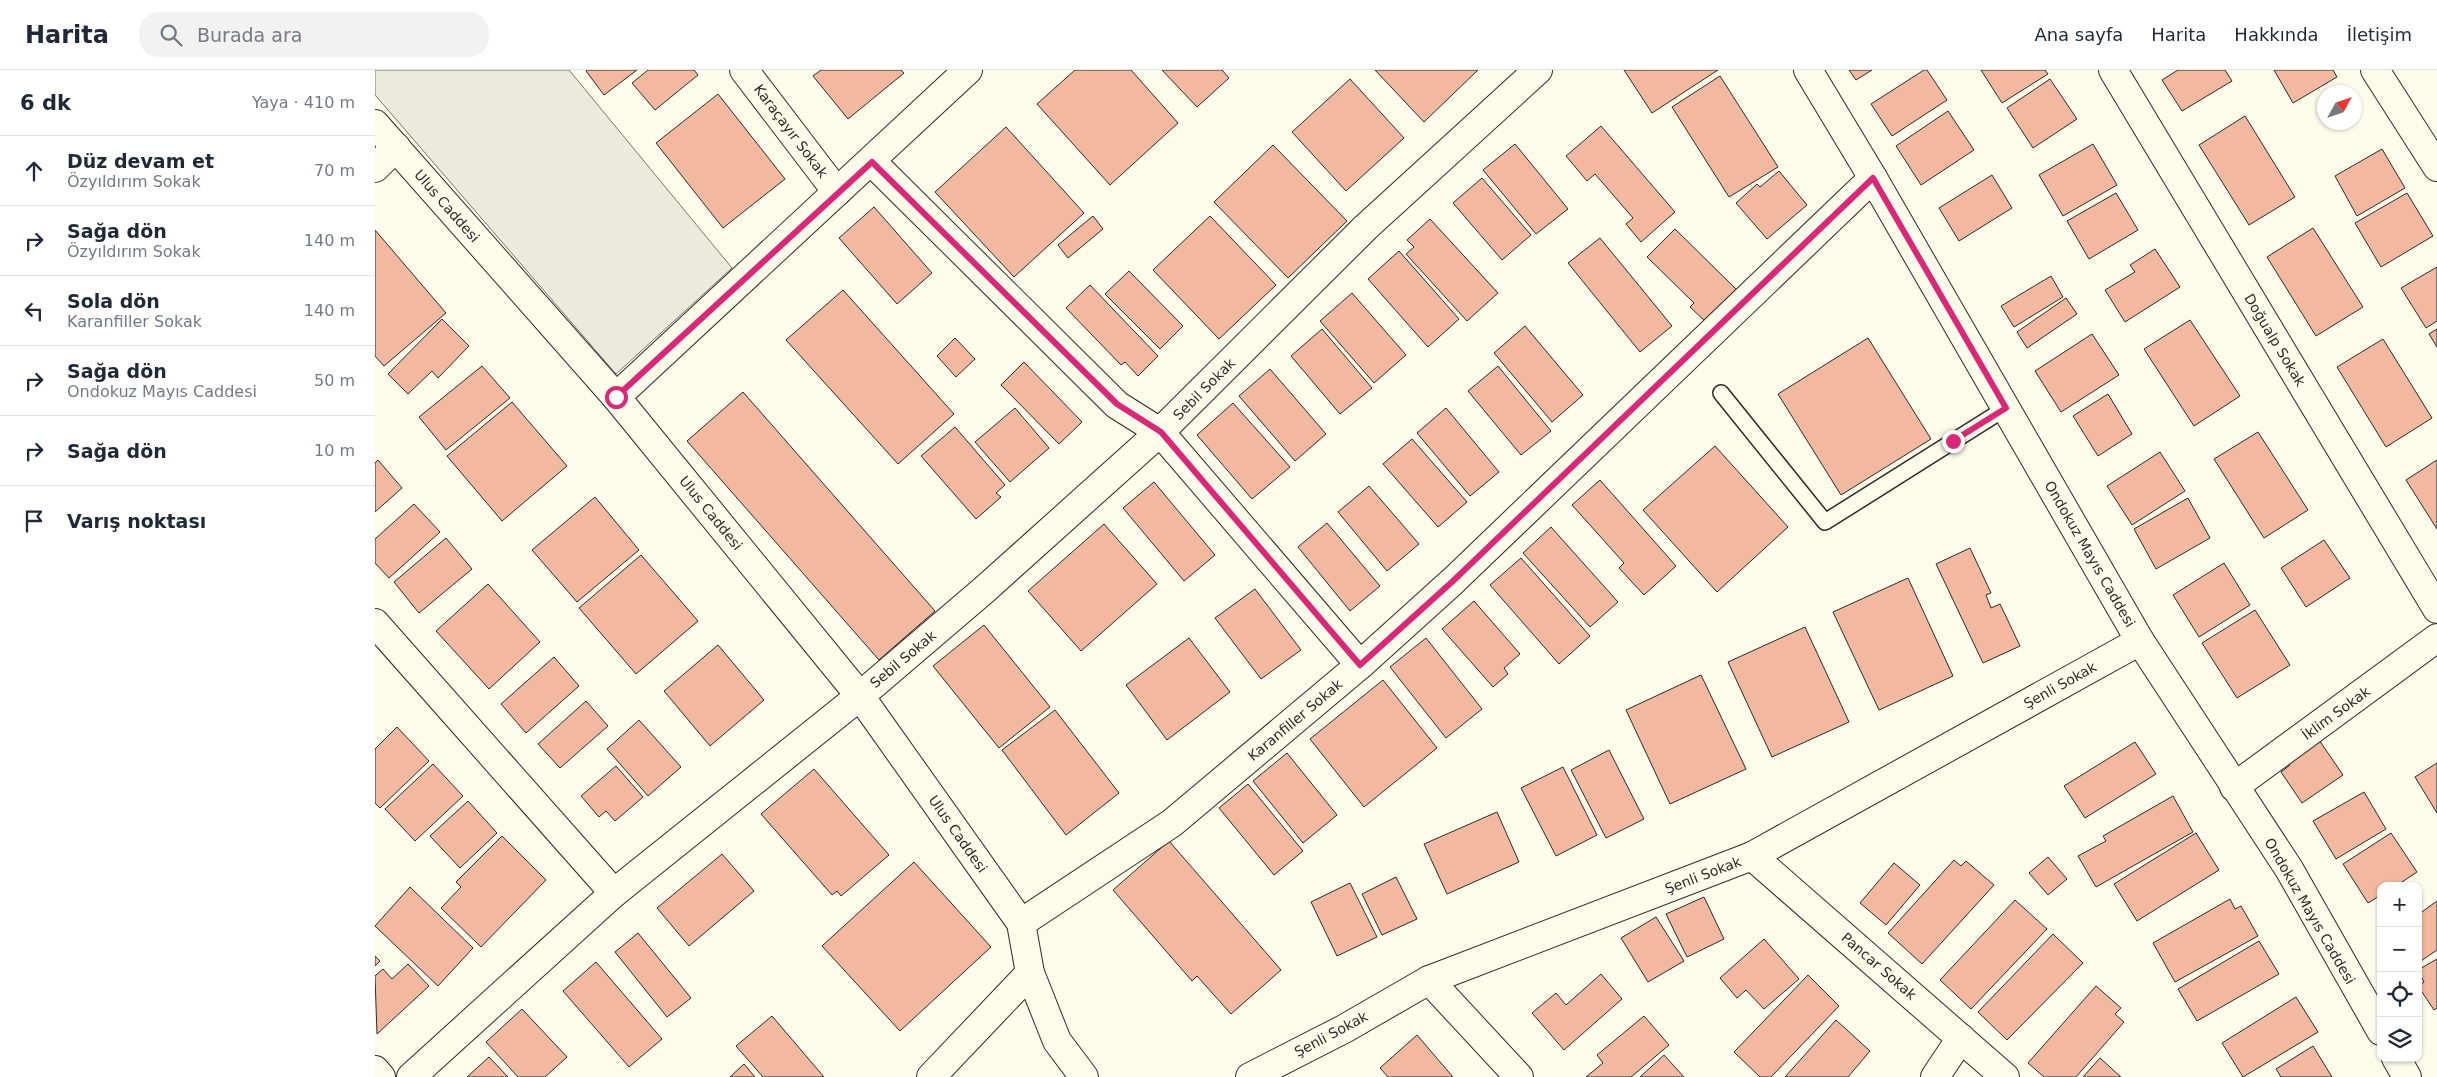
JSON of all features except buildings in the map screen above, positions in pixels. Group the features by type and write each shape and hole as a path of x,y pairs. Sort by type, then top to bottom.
{"street":[{"name":"Karaçayır Sokak","path":"744,70 837,192"},
{"path":"616,397 837,192 872,162 968,70"},
{"name":"Sebil Sokak","path":"411,1077 614,893 860,696 984,590 1161,432 1366,227 1538,70"},
{"name":"Ondokuz Mayıs Caddesi","path":"1808,70 1873,178 2140,641 2289,869 2377,1025"},
{"name":"Doğualp Sokak","path":"2113,70 2437,609"},
{"path":"2375,70 2437,166"},
{"name":"Ulus Caddesi","path":"375,124 616,397 860,696 1021,923"},
{"path":"375,168 396,147"},
{"path":"872,162 1117,404 1161,432 1360,665"},
{"name":"Karanfiller Sokak","path":"1021,923 1172,823 1360,665 1453,581 1873,178"},
{"path":"375,623 614,893"},
{"name":"İklim Sokak","path":"2234,787 2437,638"},
{"name":"Şenli Sokak","path":"1251,1077 1429,980 1752,856 2140,641"},
{"name":"Pancar Sokak","path":"1752,856 2005,1077"},
{"path":"1021,923 1030,973 1057,1041 1084,1077"},
{"path":"931,1077 1030,973"},
{"path":"1429,980 1519,1077"},
{"path":"1935,1077 1961,1038"},
{"path":"2398,1062 2407,1077"},
{"path":"375,1070 381,1077"}],"lane":[{"path":"1721,394 1825,522 2006,408"}],"shaded area":[{"path":"375,70 569,70 732,268 616,374 375,95"}],"route":[{"path":"616,397 837,192 872,162 1117,404 1161,432 1360,665 1453,581 1873,178 2006,408 1953,441"}]}
